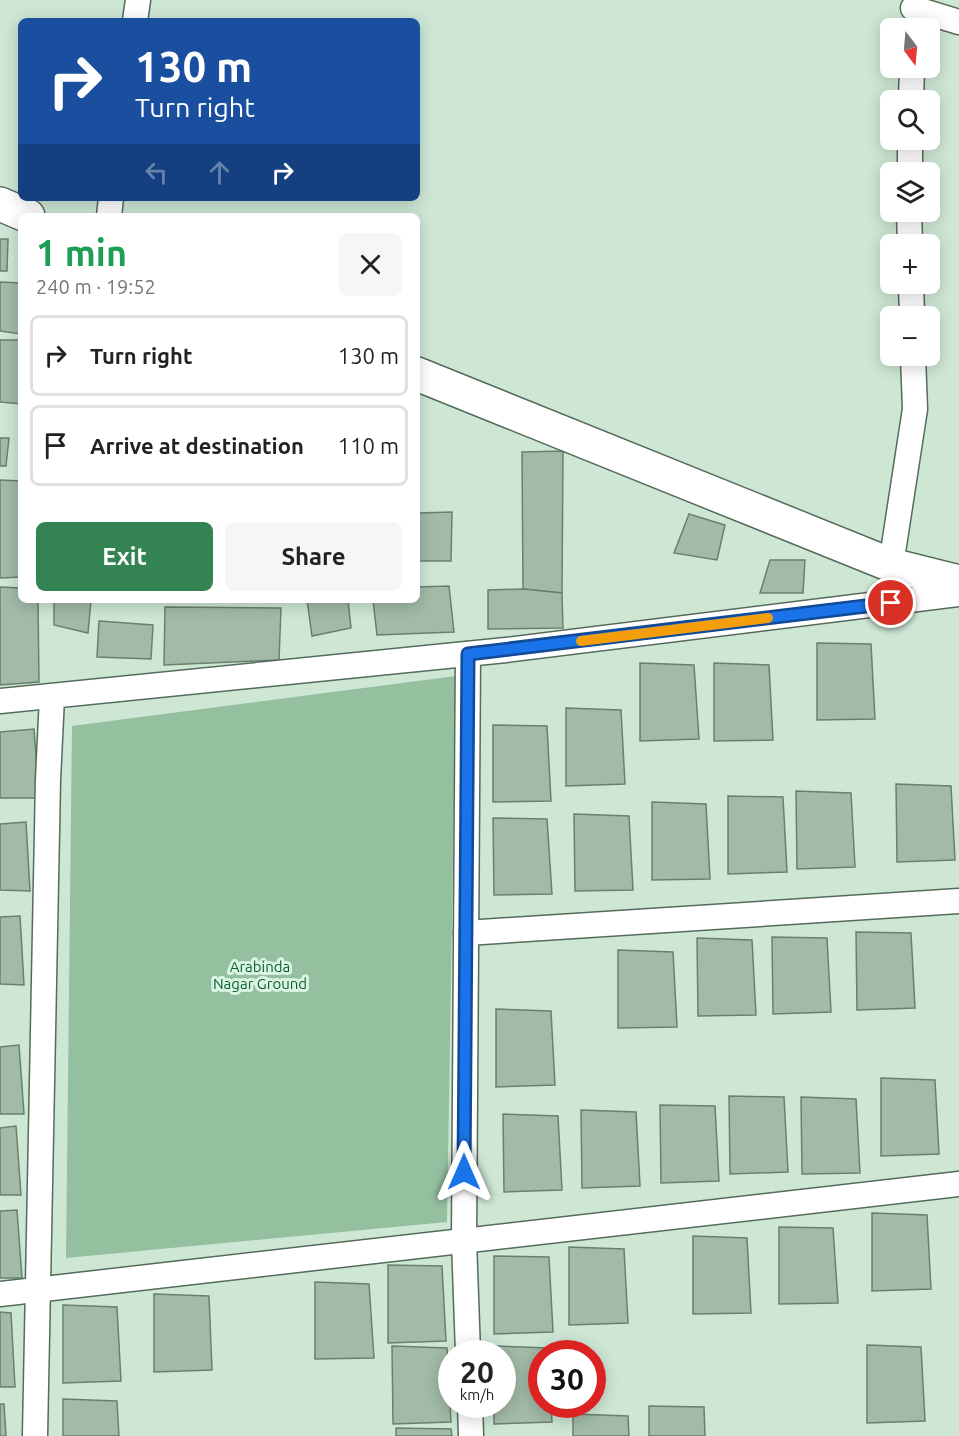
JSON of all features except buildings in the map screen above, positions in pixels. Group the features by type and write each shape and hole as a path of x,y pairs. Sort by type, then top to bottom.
{"main road":[{"path":"0,204 21,213"},
{"path":"420,375 891,565 959,582"}],"street":[{"path":"135,18 138,0"},
{"path":"913,12 959,22"},
{"path":"891,565 915,409 913,366"},
{"path":"0,701 468,654 959,594"},
{"path":"468,654 464,1240 468,1340"},
{"path":"35,1436 48,780 52,697"},
{"path":"466,933 959,901"},
{"path":"0,1294 39,1292 464,1240 959,1184"},
{"path":"470,1418 471,1436"}],"green space":[{"name":"Arabinda Nagar Ground","path":"456,676 447,1222 66,1258 72,726"}],"slow traffic":[{"path":"581,641 768,618"}],"route":[{"path":"464,1172 468,654 891,603"}]}
